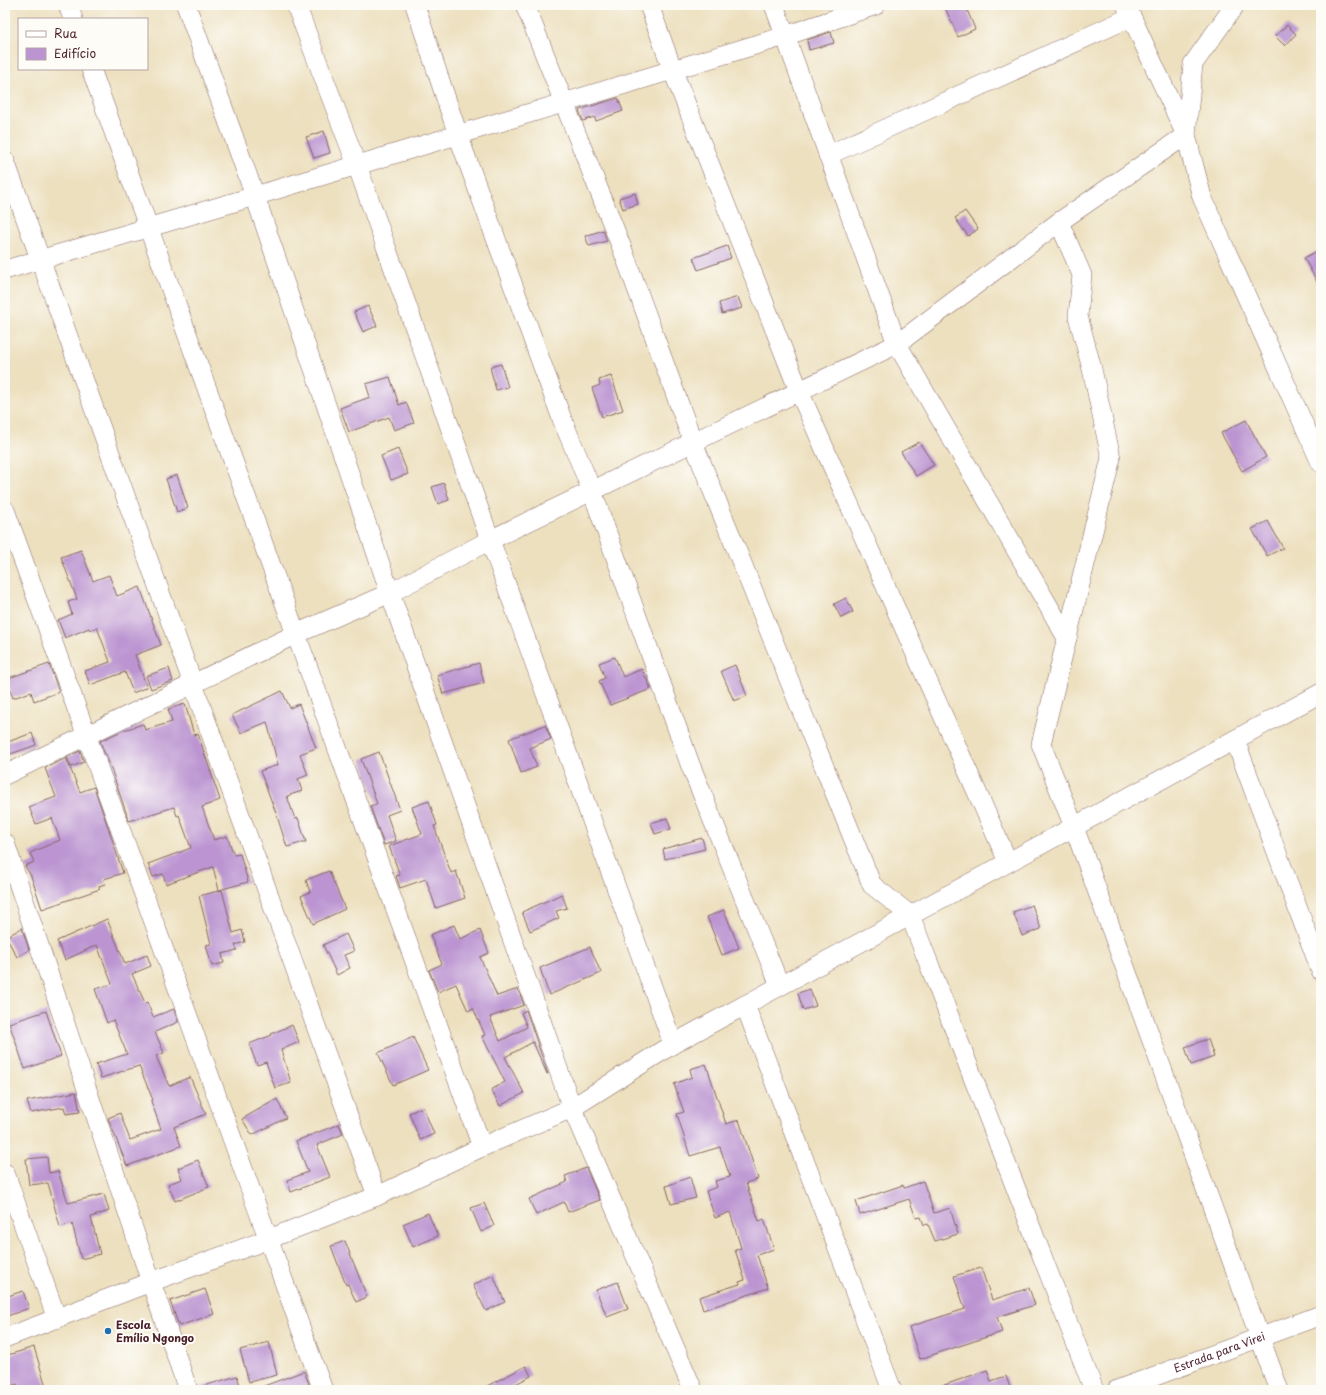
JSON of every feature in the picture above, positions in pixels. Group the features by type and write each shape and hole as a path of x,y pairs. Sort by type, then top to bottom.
{"street":[{"path":"68,5 73,18"},
{"path":"186,5 256,196 390,593 572,1108 693,1390"},
{"path":"296,5 357,165 490,540 673,1044"},
{"path":"414,5 458,135 562,418 592,491 690,764 780,986"},
{"path":"525,5 622,248 693,442 872,884 910,915 1094,1390"},
{"path":"649,5 799,391 1008,862"},
{"path":"774,5 896,344 1067,638"},
{"path":"5,270 256,196 785,36 876,5"},
{"path":"5,774 296,634 390,593 490,540 896,344 1059,222 1186,135 1193,64 1235,5"},
{"path":"828,155 1129,11 1186,135 1202,197 1321,463"},
{"path":"91,70 482,1147"},
{"path":"5,161 377,1196"},
{"path":"1059,222 1082,275 1078,316 1092,369 1111,458 1041,744 1074,827 1278,1390"},
{"path":"5,510 323,1390"},
{"path":"5,1338 269,1239 377,1196 482,1147 572,1108 673,1044 1321,693"},
{"path":"1236,740 1321,971"},
{"path":"5,843 188,1390"},
{"path":"745,1005 892,1390"},
{"path":"5,1173 57,1319"},
{"name":"Estrada para Virei","path":"1117,1390 1321,1315"}],"building":[{"path":"944,5 965,5 975,29 958,37"},
{"path":"1287,25 1296,34 1285,46 1275,36"},
{"path":"831,32 834,43 809,50 807,40"},
{"path":"618,98 623,111 596,121 594,117 583,121 579,110"},
{"path":"324,131 330,153 314,158 306,137"},
{"path":"635,193 638,204 623,209 619,198"},
{"path":"965,211 978,229 968,236 955,218"},
{"path":"603,230 607,241 589,246 585,236"},
{"path":"727,246 731,258 698,270 693,258"},
{"path":"1317,251 1321,259 1321,289 1304,258"},
{"path":"738,297 742,308 722,314 719,303"},
{"path":"368,306 377,326 363,332 354,312"},
{"path":"501,364 508,387 496,390 490,367"},
{"path":"611,376 623,410 602,417 592,388 600,385 599,380"},
{"path":"390,377 399,405 406,402 414,423 394,430 389,417 349,432 340,408 370,397 366,384"},
{"path":"1246,420 1266,457 1242,471 1221,433"},
{"path":"919,442 934,465 916,476 901,452"},
{"path":"398,449 408,474 391,480 381,456"},
{"path":"177,475 188,508 177,512 166,479"},
{"path":"444,483 449,500 438,504 432,487"},
{"path":"1268,521 1283,548 1267,556 1252,529"},
{"path":"81,550 93,581 109,575 117,596 140,587 161,645 135,655 147,687 133,693 125,672 90,685 85,671 110,662 97,627 90,630 89,628 65,638 58,620 72,614 68,602 77,599 61,557"},
{"path":"846,598 853,612 841,618 834,604"},
{"path":"615,657 623,677 642,669 651,689 610,705 599,681 605,678 599,663"},
{"path":"479,663 484,683 443,694 437,675"},
{"path":"49,664 59,692 34,701 31,692 13,698 6,679"},
{"path":"735,665 747,696 734,701 721,671"},
{"path":"169,668 173,681 151,689 146,676"},
{"path":"282,691 290,708 299,704 316,748 300,754 308,775 298,779 302,791 287,796 295,819 298,818 306,842 301,842 287,847 260,771 278,765 267,722 241,733 232,715"},
{"path":"185,704 194,735 198,734 220,800 202,807 214,840 227,836 234,855 240,854 248,882 219,890 213,867 166,884 163,874 153,877 148,864 191,848 179,815 177,816 174,807 129,821 106,754 100,741 124,730 143,724 145,730 172,722 168,709"},
{"path":"545,725 551,739 530,748 537,767 521,773 509,739"},
{"path":"32,733 36,745 5,756 5,743"},
{"path":"80,751 84,762 71,767 67,757"},
{"path":"379,752 400,810 387,815 396,841 384,845 370,806 377,804 361,759"},
{"path":"66,758 80,792 94,787 123,873 104,879 105,884 99,886 100,889 42,909 31,876 25,866 34,862 30,853 60,840 52,818 36,824 29,807 56,797 45,768"},
{"path":"429,801 437,825 434,826 451,873 456,871 465,898 436,908 426,879 400,888 396,876 400,875 389,846 422,834 412,807"},
{"path":"667,818 671,829 655,834 651,823"},
{"path":"702,838 705,849 665,859 663,849"},
{"path":"329,871 345,909 313,924 301,896 310,892 306,880"},
{"path":"222,890 233,933 242,930 245,942 235,945 237,950 222,954 224,963 212,966 206,945 211,944 199,896"},
{"path":"562,894 567,908 556,911 559,918 530,931 522,912"},
{"path":"1032,905 1041,929 1022,936 1013,912"},
{"path":"724,910 739,948 722,955 707,917"},
{"path":"107,919 125,964 147,955 151,966 132,974 153,1017 174,1009 178,1022 155,1032 164,1053 156,1056 169,1086 190,1077 206,1114 174,1127 181,1146 127,1166 108,1118 120,1113 130,1140 161,1129 151,1101 153,1100 139,1066 101,1078 96,1064 127,1054 113,1020 107,1023 95,989 112,984 97,945 65,960 57,941"},
{"path":"454,925 460,939 480,930 489,953 480,957 497,996 518,989 524,1005 490,1017 500,1041 527,1027 521,1013 526,1010 548,1074 533,1042 505,1057 524,1093 500,1106 491,1090 505,1082 482,1036 485,1035 473,1008 468,1011 456,984 438,992 429,970 442,964 430,935"},
{"path":"22,928 29,950 17,957 6,937"},
{"path":"346,934 354,951 344,955 350,968 337,975 323,945"},
{"path":"590,947 601,973 549,995 540,968"},
{"path":"810,989 816,1006 803,1010 798,993"},
{"path":"46,1011 61,1056 25,1069 9,1023"},
{"path":"292,1025 299,1042 281,1050 291,1083 275,1088 266,1062 257,1065 249,1044"},
{"path":"413,1037 428,1070 393,1085 378,1053"},
{"path":"1208,1039 1214,1057 1191,1065 1185,1047"},
{"path":"706,1064 726,1124 739,1120 758,1179 746,1183 759,1221 764,1219 774,1249 757,1255 768,1288 703,1310 699,1297 740,1284 739,1282 745,1280 735,1250 741,1248 730,1212 715,1218 706,1191 717,1187 715,1181 730,1177 720,1147 690,1156 677,1114 684,1112 674,1084 692,1077 690,1069"},
{"path":"76,1092 80,1112 66,1114 64,1107 31,1113 27,1101"},
{"path":"277,1099 286,1118 252,1135 242,1119"},
{"path":"423,1107 434,1134 420,1140 409,1113"},
{"path":"339,1124 343,1134 317,1145 330,1177 291,1192 287,1180 308,1172 296,1141"},
{"path":"47,1157 49,1173 58,1171 68,1203 104,1194 109,1211 91,1217 100,1254 81,1259 72,1223 60,1227 48,1183 29,1185 26,1159"},
{"path":"198,1160 209,1187 175,1201 168,1184 182,1179 178,1168"},
{"path":"586,1168 600,1200 568,1212 564,1202 536,1215 529,1199 567,1182 565,1176"},
{"path":"690,1177 696,1198 671,1204 666,1186"},
{"path":"923,1181 934,1213 950,1208 958,1234 935,1241 928,1224 924,1225 921,1217 916,1218 909,1199 860,1215 856,1201 903,1185 904,1188"},
{"path":"484,1203 494,1226 481,1232 471,1208"},
{"path":"428,1213 438,1236 413,1247 403,1224"},
{"path":"345,1241 367,1297 356,1302 348,1284 346,1285 331,1246"},
{"path":"981,1268 992,1300 1029,1288 1035,1305 997,1317 1002,1332 920,1359 909,1327 965,1309 954,1276"},
{"path":"493,1275 505,1302 486,1311 473,1285"},
{"path":"618,1282 628,1309 607,1317 596,1290"},
{"path":"205,1289 214,1314 179,1326 170,1301"},
{"path":"23,1291 29,1308 5,1317 5,1297"},
{"path":"269,1342 277,1375 249,1382 240,1350"},
{"path":"34,1347 47,1390 20,1390 17,1384 5,1387 5,1356"},
{"path":"526,1366 531,1376 504,1390 479,1390"},
{"path":"987,1370 991,1381 1006,1376 1011,1390 937,1390 936,1388"},
{"path":"304,1371 309,1384 294,1390 256,1390 256,1389"},
{"path":"237,1376 241,1388 234,1390 200,1390 200,1387"}],"place":[{"name":"Escola Emílio Ngongo","path":"108,1331"}]}
